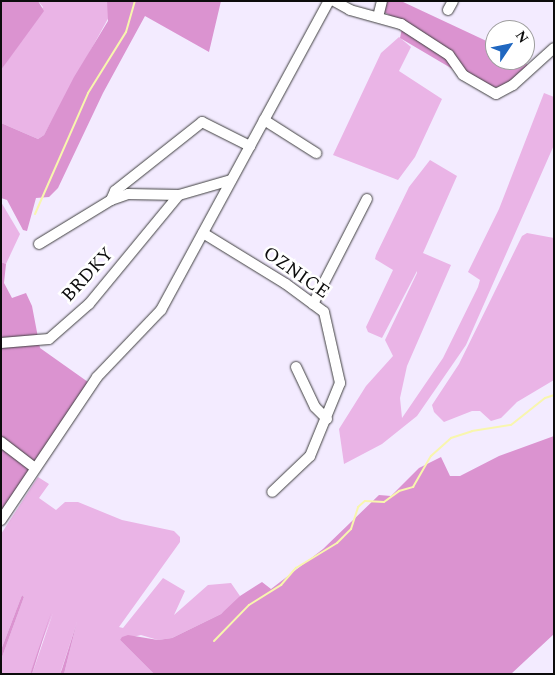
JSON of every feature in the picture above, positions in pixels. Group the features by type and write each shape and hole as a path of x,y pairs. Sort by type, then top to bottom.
{"street":[{"path":"1,520 96,377 161,310 329,1"},
{"path":"334,1 350,10 401,24 449,55 463,75 496,94 513,85 554,48"},
{"path":"378,17 382,1"},
{"path":"264,120 316,153"},
{"path":"111,200 115,191 202,122 250,146"},
{"path":"39,244 111,200 128,194 179,194 231,180"},
{"name":"BRDKY","path":"1,343 49,339 90,304 179,194"},
{"path":"313,304 367,199"},
{"name":"OZNICE","path":"204,233 324,312 338,364 340,383 327,419 310,456 272,492"},
{"path":"296,367 315,407 327,419"},
{"path":"1,442 35,468"}],"shaded area":[{"path":"1,1 38,1 44,11 1,70"},
{"path":"38,1 107,1 110,15 44,135 38,139 1,123 1,70 43,7"},
{"path":"107,1 221,1 209,52 145,16 103,93 58,188 49,197 36,198 27,231 23,230 7,200 1,198 1,123 38,139 44,135 74,77 108,21"},
{"path":"386,1 401,1 485,40 485,70 524,70 504,87 483,87 400,38 403,23 384,12"},
{"path":"399,37 411,47 399,71 442,99 415,157 398,180 333,155 381,53"},
{"path":"544,93 554,97 554,145 466,345 417,416 382,444 344,464 339,429 366,386 393,356 385,340 417,273 417,271 382,338 368,332 366,327 393,270 375,259 376,255 409,187 430,160 457,176 423,253 451,265 407,366 400,398 402,418 443,358 478,287 480,280 468,272 499,209"},
{"path":"1,202 20,234 6,264 1,262"},
{"path":"527,233 554,238 554,380 517,402 501,418 491,421 480,411 472,411 444,422 434,412 432,405 459,364 522,236"},
{"path":"1,262 6,264 4,283 12,298 26,293 32,306 40,348 88,382 1,513"},
{"path":"554,436 554,634 511,674 154,674 120,640 128,635 158,640 172,638 221,614 240,596 262,582 271,589 323,549 379,495 391,496 419,468 441,457 450,476 460,476 499,456"},
{"path":"38,477 49,484 39,498 56,510 65,502 78,502 122,520 174,531 180,537 180,542 119,627 123,628 163,578 185,591 174,615 208,585 231,583 240,596 238,601 221,614 172,638 158,640 141,635 120,640 154,674 64,674 77,622 60,674 32,674 53,613 30,674 1,674 1,660 24,597 22,595 1,650 1,534"},
{"path":"22,595 24,597 1,660 1,650"},
{"path":"51,613 32,674 30,674"},
{"path":"77,622 64,674 60,674 62,669"}],"waterway":[{"path":"35,214 88,93 126,32 135,1"},
{"path":"214,641 249,605 281,585 296,568 337,543 351,529 358,507 365,501 384,502 399,491 413,487 431,456 451,438 472,431 511,425 545,398 554,395"}]}
